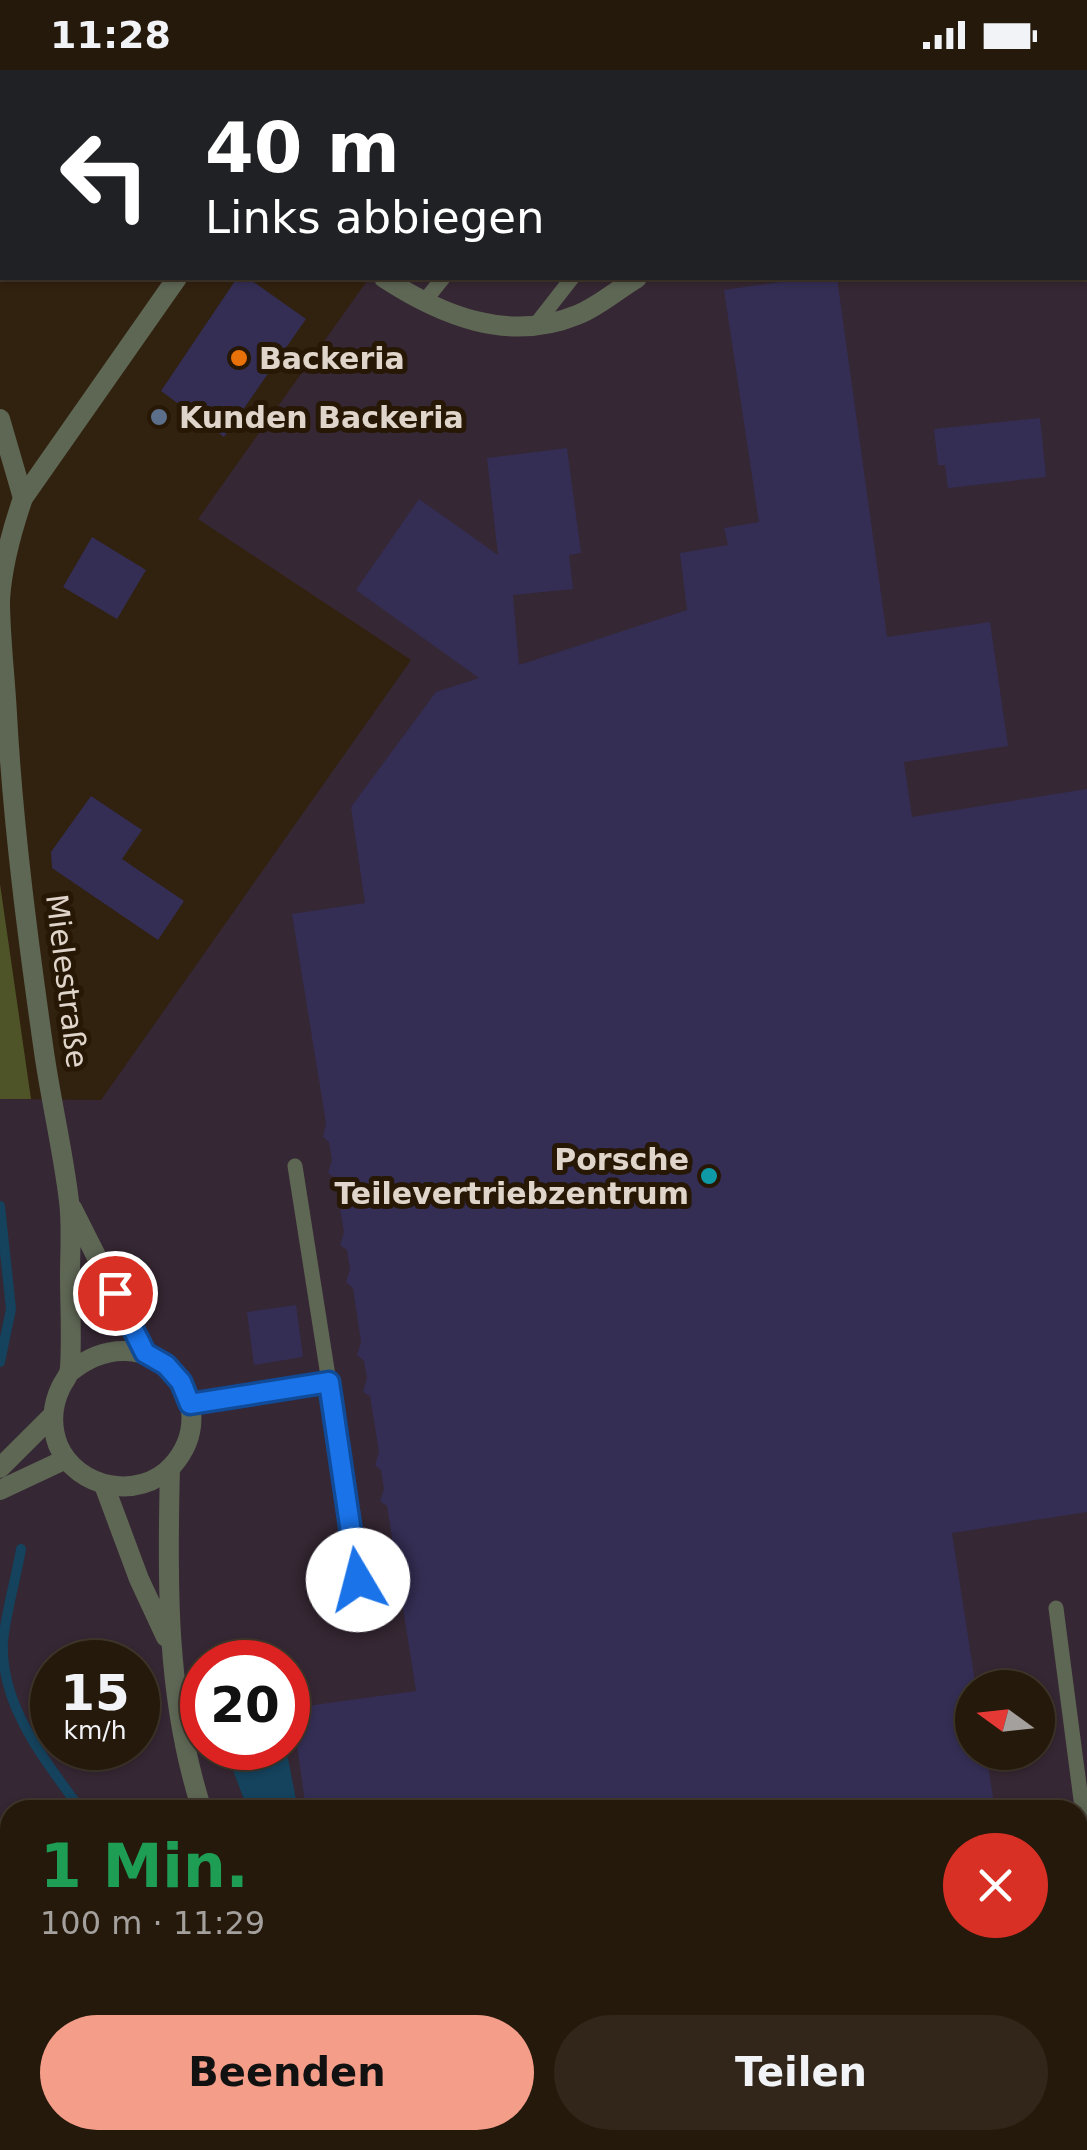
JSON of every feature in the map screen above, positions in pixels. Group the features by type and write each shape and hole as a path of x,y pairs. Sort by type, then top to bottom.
{"street":[{"name":"Mielestraße","path":"53,1415 70,1372 70,1203 44,1051 10,772 0,600 12,529 23,498 177,280"},
{"path":"387,280 423,303 474,322 532,328 579,315 634,280"},
{"path":"0,419 23,498"},
{"name":"Mielestraße","path":"70,1203 145,1353 166,1365 181,1382 190,1404"},
{"path":"70,1372 105,1351 145,1353"},
{"path":"53,1415 54,1430 66,1459 84,1476 104,1485 128,1487 170,1468 184,1450 190,1404"},
{"path":"0,1468 53,1415"},
{"path":"0,1490 66,1459"},
{"path":"170,1468 167,1575 172,1648 180,1721 199,1800"},
{"path":"104,1485 139,1580 172,1648"}],"lane":[{"path":"423,303 441,280"},
{"path":"532,328 570,280"},
{"path":"295,1166 358,1580"},
{"path":"190,1404 329,1382"},
{"path":"1056,1608 1081,1800"}],"shaded area":[{"path":"368,280 1087,280 1087,1800 0,1800 0,1099 101,1100 411,660 198,519"}],"green space":[{"path":"0,884 31,1099 0,1099"}],"water":[{"path":"233,1770 290,1770 296,1800 244,1800"}],"building":[{"name":"Backeria","path":"236,280 251,280 306,319 224,437 161,391"},
{"path":"795,280 837,280 887,637 990,622 1008,746 904,762 912,817 1087,789 1087,1512 952,1533 973,1670 955,1670 955,1770 989,1770 993,1800 305,1800 301,1770 310,1770 310,1706 416,1691 387,1506 380,1501 384,1489 381,1470 375,1465 379,1452 370,1396 363,1392 367,1378 364,1361 357,1355 361,1342 353,1288 346,1282 350,1270 347,1250 340,1245 344,1232 335,1178 328,1173 332,1160 329,1142 323,1137 326,1123 292,914 365,903 351,807 436,692 479,678 356,590 419,499 498,555 487,458 567,448 581,553 569,555 573,589 513,595 519,665 687,610 680,553 728,545 724,528 759,522 724,290"},
{"path":"1040,418 1046,477 948,488 945,465 938,465 934,429"},
{"path":"92,537 146,570 117,619 63,587"},
{"path":"91,796 142,830 122,859 184,901 158,940 52,868 51,852"},
{"path":"296,1305 303,1357 254,1365 247,1312"}],"waterway":[{"path":"0,1206 11,1309 0,1362"},
{"path":"21,1549 6,1619 4,1666 28,1732 74,1800"}],"place":[{"name":"Backeria","path":"239,358"},
{"name":"Kunden Backeria","path":"159,417"},
{"name":"Porsche Teilevertriebzentrum","path":"709,1176"}],"route":[{"path":"115,1293 145,1353 166,1365 181,1382 190,1404 329,1382 358,1580"}]}
